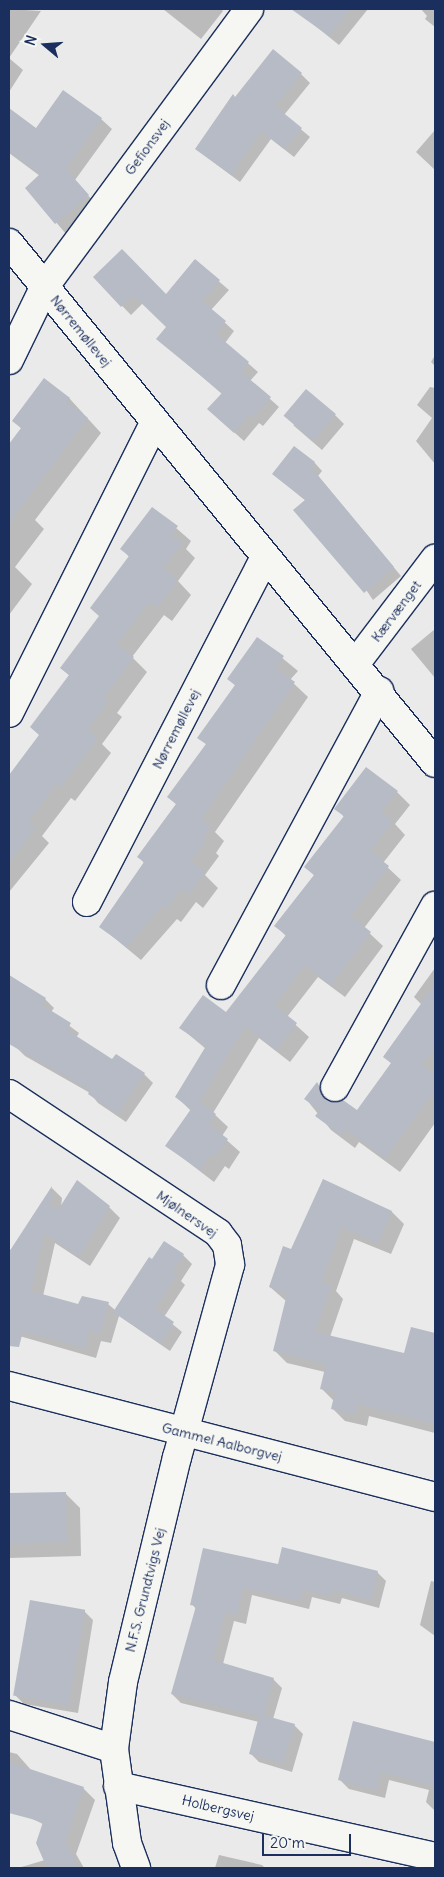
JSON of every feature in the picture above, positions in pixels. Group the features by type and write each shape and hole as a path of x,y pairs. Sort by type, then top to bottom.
{"street":[{"name":"Gefionsvej","path":"45,286 249,9"},
{"name":"Nørremøllevej","path":"9,242 264,557 379,691 435,763"},
{"name":"Nørremøllevej","path":"9,360 45,286"},
{"path":"9,713 155,422"},
{"name":"Nørremøllevej","path":"87,902 264,557"},
{"name":"Kærvænget","path":"356,663 435,559"},
{"path":"221,985 379,691"},
{"path":"335,1087 435,906"},
{"name":"Mjølnersvej","path":"9,1094 218,1233 227,1245 230,1265 185,1432"},
{"name":"Gammel Aalborgvej","path":"9,1386 435,1497"},
{"name":"N.F.S. Grundtvigs Vej","path":"136,1868 127,1843 114,1749 122,1682 185,1432"},
{"path":"9,1715 114,1749"},
{"name":"Holbergsvej","path":"118,1786 435,1857"}],"building":[{"path":"291,9 350,9 329,36"},
{"path":"273,49 302,73 275,106 302,128 284,149 261,131 231,175 195,149 233,94 235,97"},
{"path":"63,90 102,118 66,169 89,195 55,224 25,188 40,174 9,151 9,108 36,128"},
{"path":"122,249 166,294 195,259 220,280 202,301 226,321 216,334 249,362 241,372 271,397 253,418 249,415 234,433 207,409 222,393 156,339 166,327 133,295 121,307 93,277"},
{"path":"44,378 70,398 67,402 88,418 9,523 9,444 21,428 12,421"},
{"path":"306,389 336,414 313,441 284,416"},
{"path":"294,446 315,462 311,467 394,567 364,593 293,510 305,500 272,474"},
{"path":"152,507 178,526 171,535 182,543 163,568 178,580 157,608 149,602 117,644 134,657 103,698 108,702 87,730 98,738 61,787 56,784 28,822 35,828 9,863 9,775 39,735 30,727 69,675 60,668 99,616 90,608 129,556 120,549"},
{"path":"257,637 284,656 275,668 295,682 201,819 211,826 202,838 206,841 190,862 205,872 189,894 181,889 166,909 162,906 127,947 99,927 144,862 137,857 176,804 167,797 206,744 197,738 235,685 227,679"},
{"path":"366,767 398,791 381,812 393,821 370,851 389,866 351,916 371,932 331,985 305,965 274,1005 297,1023 276,1050 245,1026 199,1102 216,1114 208,1124 228,1139 215,1157 211,1154 200,1170 165,1146 191,1109 175,1097 206,1046 179,1028 203,995 226,1012 286,935 274,926 314,875 304,867 344,816 334,809"},
{"path":"9,975 46,998 42,1005 71,1023 67,1030 112,1059 116,1054 145,1073 117,1114 88,1094 90,1090 9,1044"},
{"path":"435,984 435,1047 421,1065 435,1075 435,1090 385,1158 345,1129 341,1135 315,1116 320,1110 304,1099 317,1082 327,1100 343,1100 357,1110 391,1063 383,1057"},
{"path":"323,1179 392,1211 378,1243 341,1227 322,1282 331,1285 315,1332 404,1353 411,1327 435,1333 435,1424 357,1404 354,1414 331,1409 335,1392 320,1389 326,1364 273,1351 287,1294 269,1287 283,1246 291,1249"},
{"path":"77,1180 110,1206 79,1256 44,1233 31,1291 78,1304 82,1296 109,1302 101,1332 90,1330 85,1348 23,1331 19,1347 9,1346 9,1252 52,1186 50,1205 58,1210"},
{"path":"164,1241 184,1254 173,1272 177,1275 155,1309 174,1322 160,1343 113,1312 149,1257 152,1259"},
{"path":"66,1492 67,1542 10,1543 9,1493"},
{"path":"282,1547 378,1571 371,1600 333,1590 331,1596 303,1589 300,1601 243,1587 237,1615 225,1613 213,1660 274,1678 263,1715 295,1724 283,1763 249,1754 259,1716 171,1694 196,1606 190,1605 203,1548 278,1564"},
{"path":"30,1600 85,1610 68,1705 13,1696"},
{"path":"353,1721 435,1742 435,1786 380,1772 376,1790 338,1780"},
{"path":"9,1762 84,1787 65,1842 79,1868 47,1868 36,1843 43,1822 9,1813"}]}
